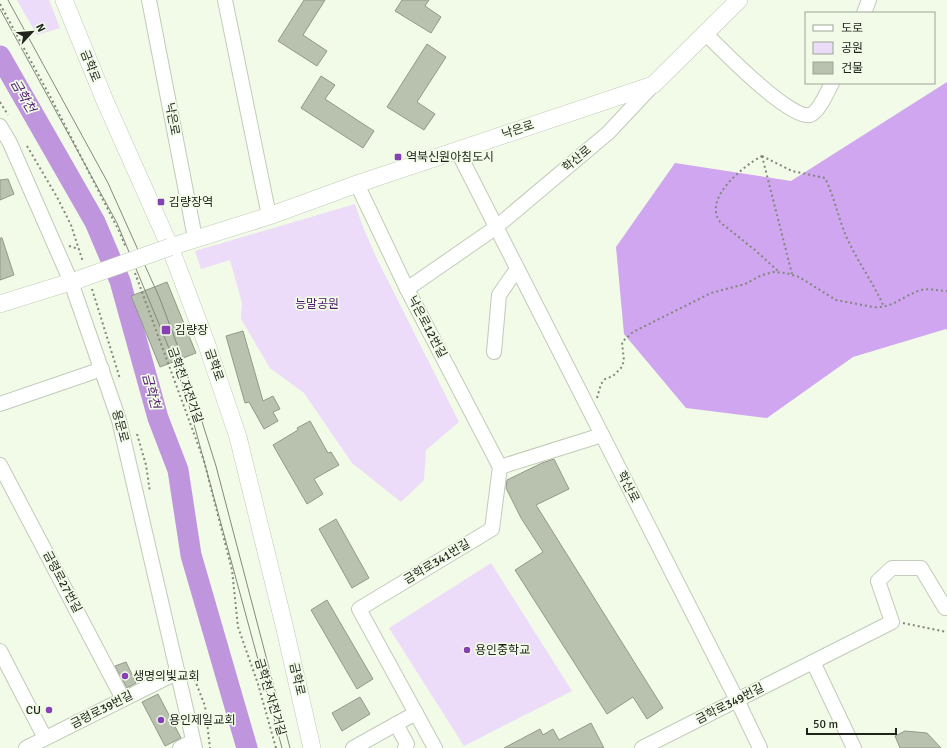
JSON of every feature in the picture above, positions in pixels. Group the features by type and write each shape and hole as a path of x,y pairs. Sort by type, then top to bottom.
{"main road":[{"name":"금학로","path":"64,0 105,102 170,247 207,345 238,437 312,748"},
{"name":"낙은로","path":"0,304 76,281 195,238 269,216 456,150 653,85 739,0"}],"street":[{"name":"낙은로","path":"149,0 195,238"},
{"path":"864,12 869,0"},
{"path":"225,3 269,216"},
{"path":"705,33 766,91 801,115 809,115 816,112 831,84"},
{"name":"학산로","path":"495,228 608,133 653,85"},
{"name":"용문로","path":"0,126 10,143 76,281 119,420 194,745 180,748"},
{"name":"학산로","path":"456,150 737,700 760,748"},
{"name":"낙은로12번길","path":"357,184 407,289 500,467"},
{"path":"407,289 495,228"},
{"path":"494,352 498,295 517,269"},
{"path":"0,404 102,369"},
{"path":"500,467 602,435"},
{"name":"금령로27번길","path":"0,465 123,699"},
{"name":"금학로341번길","path":"416,713 359,609 492,529 500,467"},
{"path":"892,622 878,581 892,568 921,568 945,608 947,607"},
{"name":"금학로349번길","path":"646,747 892,622"},
{"path":"0,651 46,738"},
{"path":"813,662 854,748"},
{"name":"금령로39번길","path":"26,748 178,672"},
{"path":"353,748 416,713 435,748"},
{"path":"396,724 407,744 405,748"}],"path":[{"path":"0,4 52,100 120,233 128,255"},
{"path":"762,156 748,164 727,184 719,197 715,212 717,219 721,223 780,272"},
{"path":"762,156 792,274"},
{"path":"762,156 792,171 825,178 846,236 857,259 870,278 884,307"},
{"name":"금학천 자전거길","path":"134,270 204,461 232,570 238,627 258,684 276,748"},
{"path":"591,413 598,397 601,384 605,379 613,376 621,368 624,361 622,342 633,332 711,293 745,284 768,273 780,272 792,274 810,283 836,300 873,307 884,307 928,289 947,291"},
{"path":"892,622 947,632"}],"green space":[{"path":"17,0 49,0 60,28 37,35"},
{"name":"능말공원","path":"355,204 376,257 459,422 426,450 424,480 401,502 352,463 304,393 270,368 241,319 242,303 230,260 201,269 195,251"},
{"path":"491,563 572,691 464,746 389,628"}],"shaded area":[{"path":"947,82 947,330 946,329 853,357 767,418 686,408 624,334 616,247 675,163 791,181"}],"building":[{"path":"304,0 325,0 303,35 327,51 317,66 278,41"},
{"path":"402,0 429,0 425,6 441,17 431,33 395,11"},
{"path":"427,44 446,57 417,102 435,114 424,130 387,107"},
{"path":"321,76 335,85 325,99 374,131 363,148 301,108"},
{"path":"8,179 14,194 0,200 0,180"},
{"path":"0,238 2,238 14,275 0,280"},
{"path":"167,282 196,353 160,367 131,296"},
{"path":"243,331 263,401 273,396 280,409 273,412 278,421 264,429 249,402 245,403 226,336"},
{"path":"310,421 328,453 331,452 339,465 314,479 323,494 307,504 273,445 298,430 297,428"},
{"path":"554,459 569,489 536,505 663,708 647,719 633,697 607,714 515,570 543,552 521,518 506,488 507,480 542,463"},
{"path":"336,519 369,578 352,588 319,529"},
{"path":"327,600 373,679 357,689 311,610"},
{"name":"생명의빛교회","path":"126,662 136,683 127,688 115,666"},
{"name":"용인제일교회","path":"158,694 181,738 165,746 142,702"},
{"path":"360,697 370,714 342,731 332,713"},
{"path":"591,723 604,748 504,748 540,729 543,735 553,729 559,740"},
{"path":"905,731 927,733 941,748 900,748 895,736"}],"waterway":[{"name":"금학천","path":"0,56 95,222 120,281 158,418 178,470 191,555 247,748"}],"tram line":[{"path":"8,0 108,183 160,299 181,355 216,466 290,748"},
{"path":"0,9 117,223 171,353 188,402 282,748"}],"place":[{"name":"역북신원아침도시","path":"398,157"},
{"name":"김량장역","path":"161,202"},
{"name":"김량장","path":"166,330"},
{"name":"용인중학교","path":"467,650"},
{"name":"생명의빛교회","path":"125,676"},
{"name":"CU","path":"49,710"},
{"name":"용인제일교회","path":"161,720"}]}
